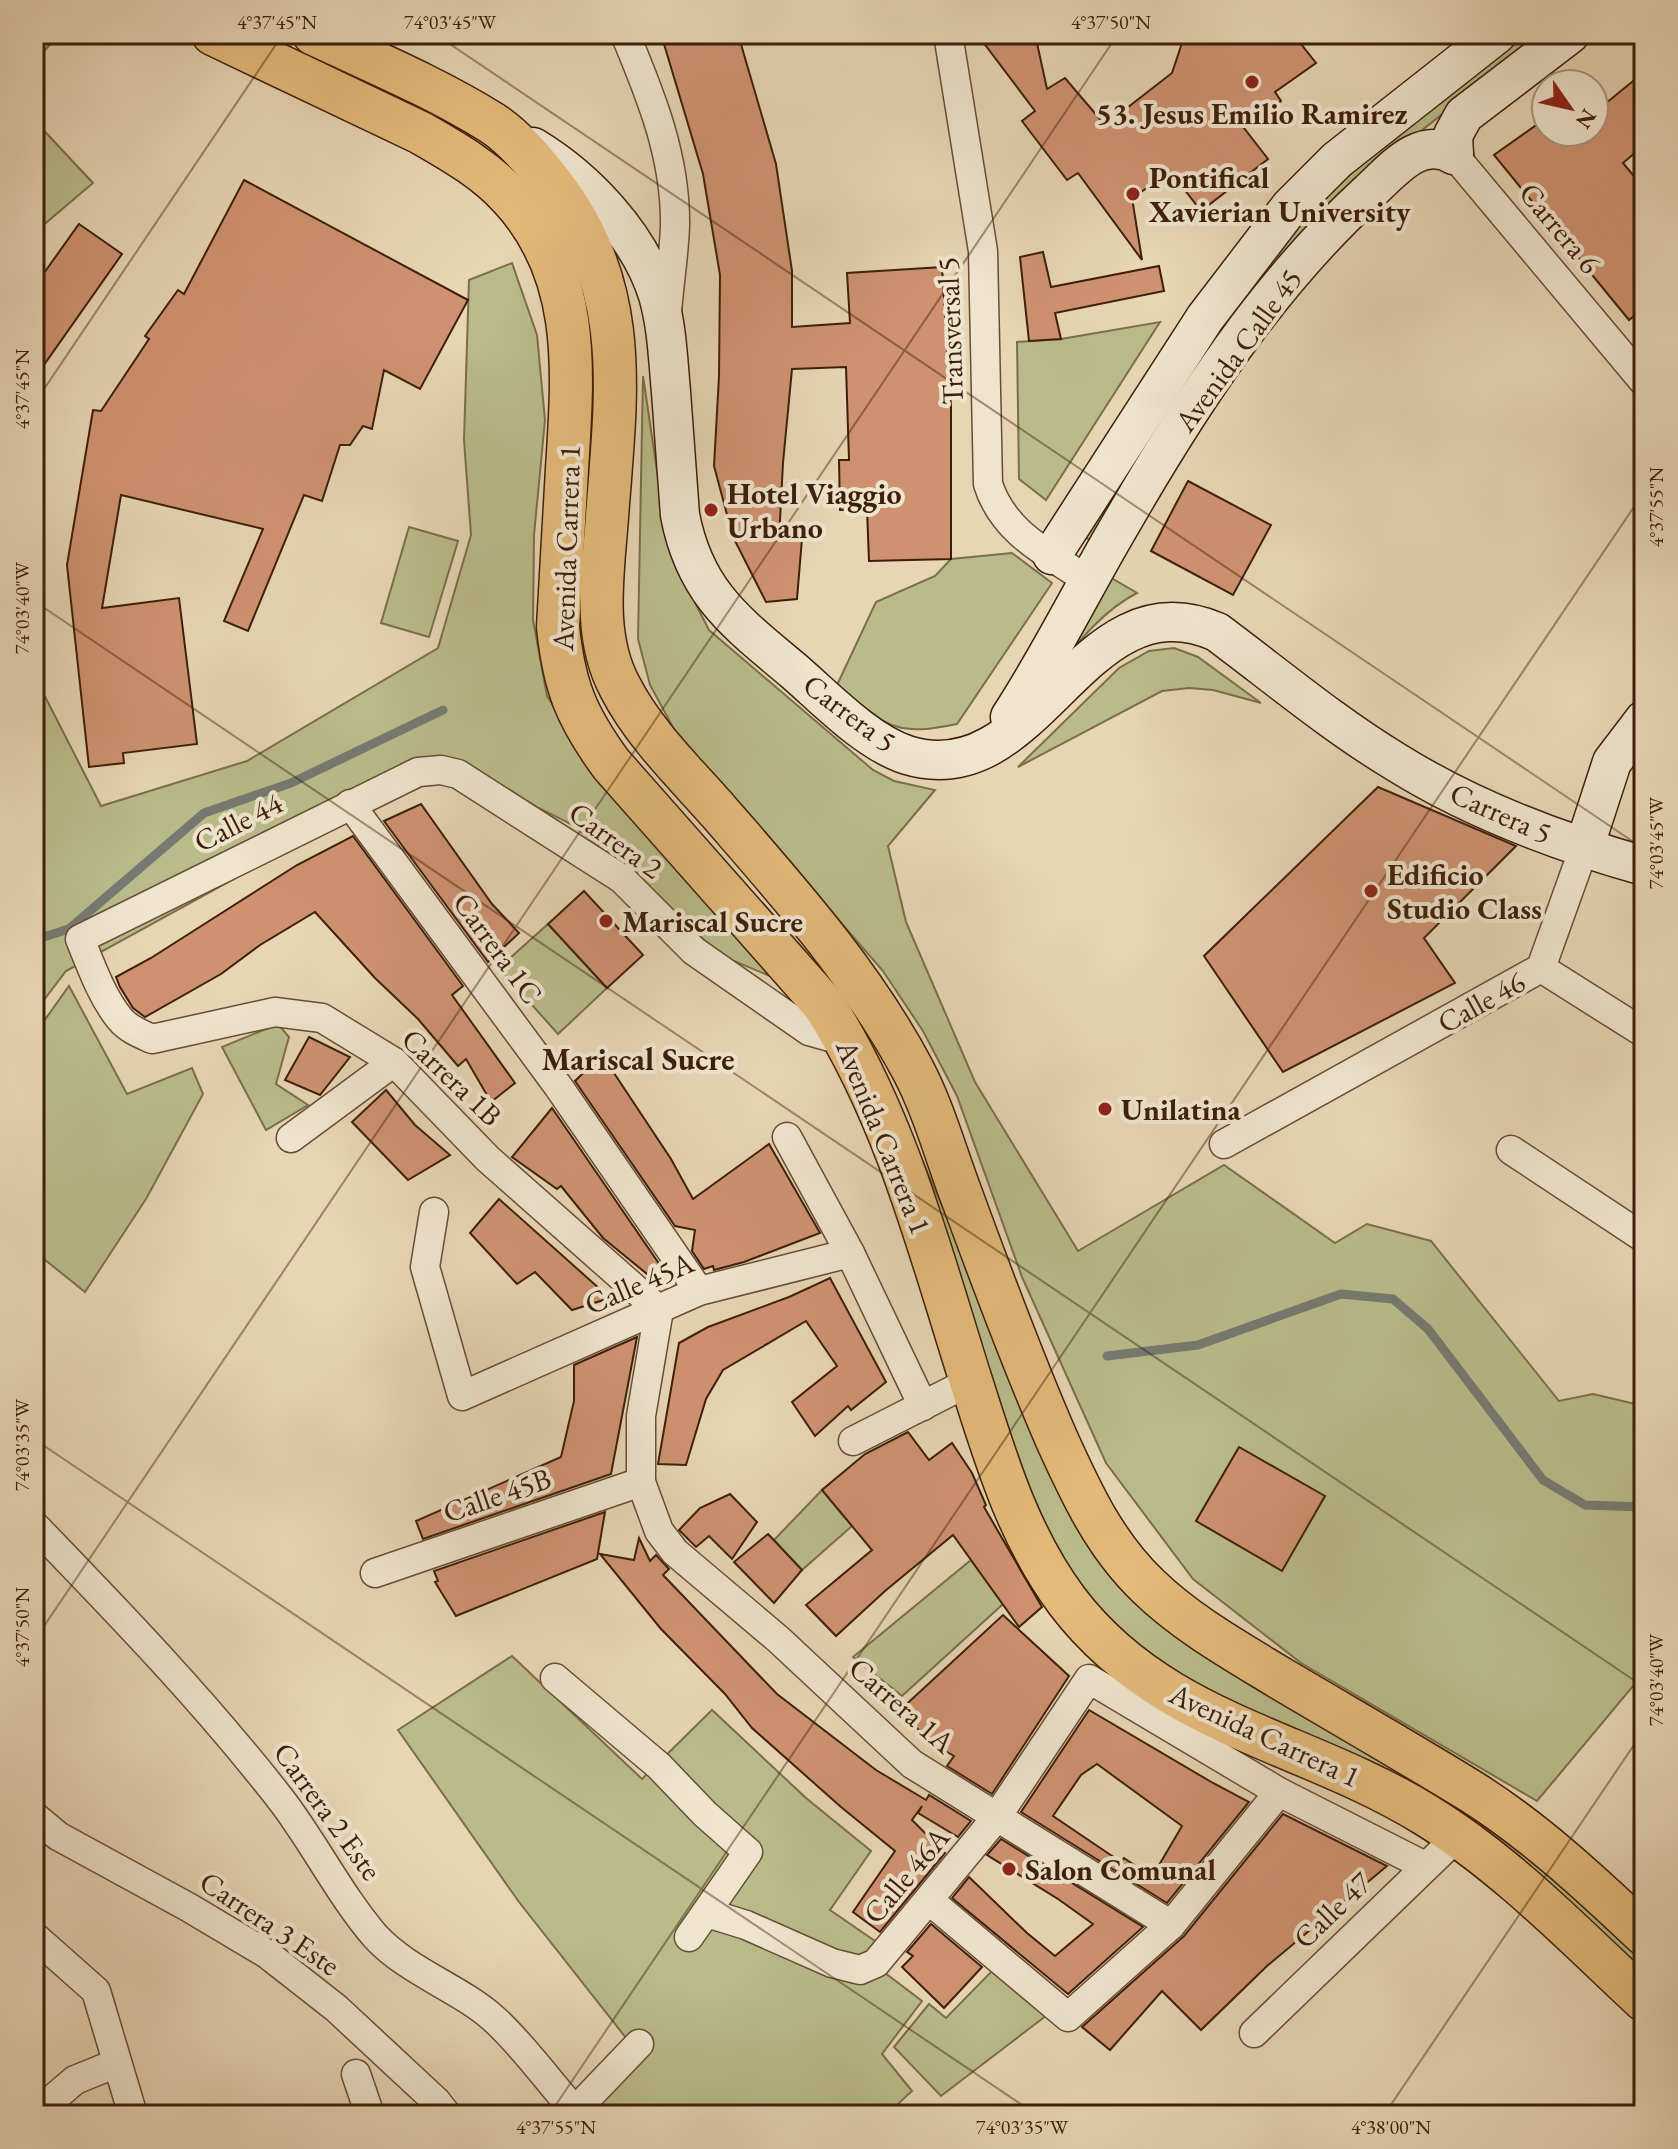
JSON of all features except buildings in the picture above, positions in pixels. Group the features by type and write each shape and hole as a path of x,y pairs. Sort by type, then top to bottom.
{"main road":[{"name":"Avenida Carrera 1","path":"213,34 453,151 510,197 538,234 557,276 569,322 573,374 558,627 562,666 571,699 588,733 611,764 824,1005 848,1042 913,1195 999,1472 1037,1556 1067,1601 1098,1637 1175,1697 1387,1792 1458,1836 1528,1894 1644,2000"},
{"name":"Avenida Carrera 1","path":"314,34 498,127 537,164 568,205 597,263 608,299 614,335 615,399 601,601 604,639 611,670 641,722 820,928 854,974 897,1043 927,1099 1027,1373 1082,1495 1102,1531 1124,1561 1176,1610 1237,1652 1498,1810 1601,1894 1644,1934"},
{"name":"Avenida Calle 45","path":"1052,555 1205,318 1290,207 1337,160 1497,34"},
{"path":"1454,155 1453,135 1464,115 1570,34"},
{"name":"Carrera 5","path":"498,127 569,174 608,212 648,271 665,325 682,527 702,580 718,604 744,629 885,745 922,759 957,760 973,754 1008,734 1120,636 1145,624 1170,620 1200,625 1217,632 1397,763 1490,810 1584,848 1644,866"},
{"name":"Avenida Calle 45","path":"973,754 989,743 1004,726 1144,486 1196,403 1266,305 1360,200 1409,158 1420,150 1436,147 1454,155"},
{"name":"Calle 46","path":"1584,848 1612,762 1644,720"}],"street":[{"path":"625,34 665,138 672,182 675,226 665,325"},
{"name":"Transversal 5","path":"948,34 983,251 988,484 1006,522 1089,581"},
{"name":"Carrera 6","path":"1454,155 1644,382"},
{"name":"Calle 44","path":"91,967 80,939 418,772 441,770 458,774"},
{"name":"Carrera 2","path":"458,774 622,879 694,951 809,1031 848,1042"},
{"name":"Carrera 1C","path":"350,804 558,1086 699,1291"},
{"name":"Calle 46","path":"1224,1144 1541,968 1584,848"},
{"name":"Carrera 1B","path":"91,967 120,1021 152,1039 275,1012 322,1018 394,1062 488,1159 659,1310"},
{"path":"1541,968 1644,1033"},
{"path":"291,1138 394,1062"},
{"path":"787,1137 850,1253 923,1406"},
{"path":"1511,1150 1644,1238"},
{"name":"Calle 45A","path":"434,1212 425,1267 462,1396 699,1291 850,1253"},
{"path":"641,1482 641,1416 659,1310"},
{"path":"853,1441 971,1381"},
{"name":"Calle 45B","path":"375,1573 641,1482"},
{"name":"Carrera 1A","path":"641,1482 659,1531 675,1552 778,1639 912,1764 1171,1925"},
{"name":"Carrera 2 Este","path":"34,1525 137,1632 227,1733 283,1803 376,1936 403,1960 458,1991 495,2020 577,2114"},
{"path":"555,1678 659,1766 705,1814 748,1852 689,1937"},
{"name":"Calle 46A","path":"707,1913 746,1925 832,1963 860,1970 876,1963 996,1818 1089,1679 1279,1792"},
{"path":"930,1901 1068,2017 1171,1925 1279,1792 1425,1866"},
{"name":"Carrera 3 Este","path":"34,1816 58,1836 267,1954 336,2008 436,2101 447,2115"},
{"name":"Calle 47","path":"1254,2033 1458,1836"},
{"path":"34,1936 96,1991 133,2115"},
{"path":"577,2114 639,2044"},
{"path":"34,2115 75,2080 117,2063"},
{"path":"356,2074 370,2115"}],"green space":[{"path":"34,34 59,34 34,63"},
{"path":"1525,34 1544,34 1379,164 1093,542 1083,536 1200,351 1304,217 1371,155"},
{"path":"34,120 93,183 34,233"},
{"path":"512,263 537,335 545,420 534,535 533,620 547,696 605,787 770,976 724,957 628,869 571,824 447,762 66,971 34,1013 34,675 101,806 247,761 438,648 471,535 464,440 469,280"},
{"path":"1160,322 1046,500 1019,479 1017,342 1061,339"},
{"path":"643,376 665,525 686,585 709,630 873,770 894,781 935,790 888,846 906,922 975,1082 1078,1251 1224,1165 1335,1243 1367,1224 1431,1241 1559,1401 1593,1394 1644,1406 1644,1673 1537,1801 1301,1663 1193,1579 1106,1463 1022,1277 957,1096 923,1031 883,971 676,733 650,685 638,639"},
{"path":"409,527 458,541 429,637 381,623"},
{"path":"1012,553 1052,583 957,724 903,728 879,718 837,685 876,602 935,576 951,559"},
{"path":"1108,576 1137,593 1098,622 1044,684"},
{"path":"1174,648 1198,657 1261,703 1213,690 1189,688 1162,691 1018,767 1119,668 1149,651"},
{"path":"548,924 607,988 558,1034 499,968"},
{"path":"69,986 127,1094 192,1068 203,1094 146,1199 85,1292 34,1251 34,1035"},
{"path":"278,1024 289,1037 276,1084 308,1105 266,1130 222,1047"},
{"path":"914,1141 1005,1352 1083,1520 1447,1786 1644,1949 1644,1975 1115,1636 1070,1583 1021,1484"},
{"path":"822,1490 852,1526 802,1570 774,1540"},
{"path":"971,1560 1003,1604 902,1696 853,1657"},
{"path":"512,1656 642,1779 712,1710 806,1798 871,1851 830,1910 875,1941 864,1957 922,2001 882,2054 912,2091 886,2115 584,2115 641,2057 519,1902 398,1730"},
{"path":"992,1971 1047,2015 941,2096 894,2047 929,2004 946,2018"}],"waterway":[{"path":"34,940 69,929 204,813 291,783 443,710"},
{"path":"1107,1356 1198,1345 1341,1294 1393,1299 1428,1329 1543,1480 1585,1505 1644,1507"}],"place":[{"name":"53. Jesus Emilio Ramirez","path":"1252,82"},
{"name":"Pontifical Xavierian University","path":"1133,194"},
{"name":"Hotel Viaggio Urbano","path":"711,510"},
{"name":"Edificio Studio Class","path":"1371,891"},
{"name":"Mariscal Sucre","path":"606,921"},
{"name":"Unilatina","path":"1105,1109"},
{"name":"Salon Comunal","path":"1009,1869"}],"district":[{"name":"Mariscal Sucre","path":"638,1059"}]}
